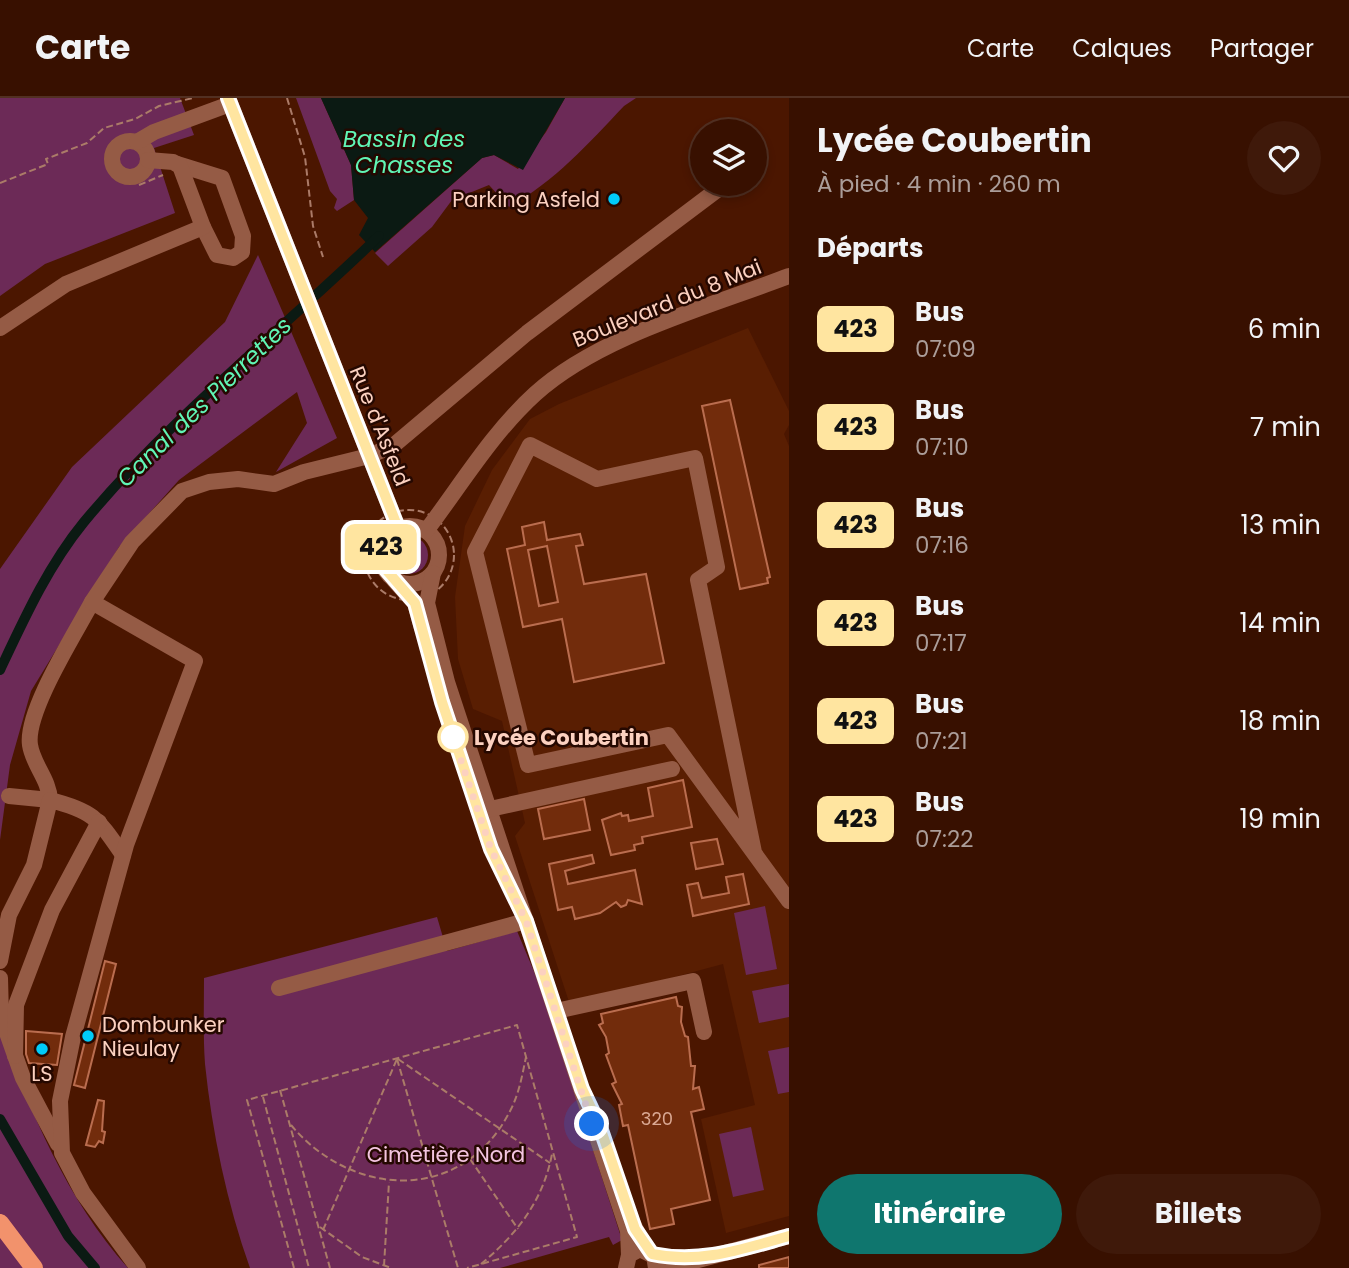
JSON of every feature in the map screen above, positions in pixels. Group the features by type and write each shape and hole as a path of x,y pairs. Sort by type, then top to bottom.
{"main road":[{"path":"0,1223 32,1268"}],"street":[{"path":"137,142 154,132 229,101"},
{"name":"Rue d'Asfeld","path":"229,101 395,521"},
{"path":"126,141 137,142 144,147 148,160 145,170 136,177 125,177 115,170 111,160 116,147 126,141"},
{"path":"148,160 174,168 183,170 203,227 217,255 233,258 242,252 243,236 222,178 174,168"},
{"path":"0,961 9,915 34,865 50,800 49,787 30,746 32,716 92,602 132,542 182,491 209,482 238,479 274,484 304,472 369,456 405,437 527,333 708,196"},
{"path":"0,328 66,284 203,227"},
{"name":"Boulevard du 8 Mai","path":"431,525 514,415 572,365 626,339 789,276"},
{"path":"754,852 698,580 717,567 695,458 597,479 530,445 475,552 528,765 668,735 789,901"},
{"path":"420,599 383,569 380,553 395,521 412,526 431,525 439,551 433,573 420,599 442,702 483,810 494,858 526,921 582,1089 628,1231 625,1263"},
{"path":"394,580 413,585 433,573"},
{"path":"62,1153 60,1101 65,1073 123,855 195,661 92,602"},
{"path":"483,810 672,769"},
{"path":"9,796 50,800 82,808 99,821 123,855"},
{"path":"15,1056 16,1005 52,910 99,821"},
{"path":"279,988 526,921"},
{"path":"0,978 1,1016 23,1078 83,1193 138,1268"},
{"path":"556,1011 694,981 704,1032"},
{"path":"582,1089 600,1127 635,1229 652,1258"},
{"path":"668,1268 789,1236"},
{"path":"625,1263 636,1250 652,1258 706,1258"}],"path":[{"path":"0,183 48,164 46,159 87,143 104,128 135,119 159,106 193,98"},
{"path":"286,98 305,157 313,226 323,257"},
{"path":"139,185 174,168"},
{"path":"418,511 431,525 453,543 454,563 447,581 420,599 395,598 379,589 365,564 368,536 380,521 395,521 418,511"},
{"path":"294,1268 247,1100 517,1025 577,1237 467,1268"},
{"path":"291,1125 326,1160 348,1171 389,1181 431,1176 469,1158 499,1129 517,1094 526,1056"},
{"path":"397,1058 550,1163"},
{"path":"323,1230 397,1058"},
{"path":"397,1058 458,1268"},
{"path":"281,1090 330,1268"},
{"path":"262,1096 309,1268"},
{"path":"480,1264 518,1229 543,1186 553,1151"},
{"path":"469,1158 518,1229"},
{"path":"384,1266 389,1181"},
{"path":"319,1226 352,1251 391,1268"}],"shaded area":[{"path":"748,328 789,411 789,425 784,434 789,446 789,1216 726,1233 701,1119 755,1105 723,964 570,1005 515,836 525,823 502,721 473,709 458,659 455,597 465,526 492,470 530,419 559,404"}],"green space":[{"path":"0,98 180,98 194,135 154,148 175,213 45,264 0,296"},
{"path":"296,98 321,98 351,165 354,200 337,211 334,208 337,199 330,191"},
{"path":"565,98 636,98 624,106 556,174 526,197 509,207 489,185 452,200 432,227 388,266 375,253 482,158 494,155 518,169 546,132"},
{"path":"258,255 337,438 276,472 307,423 297,392 179,480 119,547 31,691 10,765 0,840 0,569 72,467 225,322"},
{"path":"409,536 423,541 428,555 423,569 409,574 395,569 390,555 395,541"},
{"path":"765,906 777,969 746,975 734,913"},
{"name":"Cimetière Nord","path":"437,917 447,951 517,931 541,988 622,1240 613,1245 609,1237 500,1268 250,1268 228,1193 212,1116 204,1053 204,978"},
{"path":"789,984 789,1017 759,1023 752,991"},
{"path":"0,1026 24,1091 52,1154 86,1214 128,1268 0,1268"},
{"path":"789,1047 789,1092 778,1094 768,1051"},
{"path":"751,1127 764,1190 733,1197 719,1134"}],"water":[{"name":"Bassin des Chasses","path":"321,98 565,98 523,170 494,155 482,158 375,252 359,235 368,218 354,200 351,165"}],"building":[{"path":"730,400 770,577 767,578 768,583 740,589 702,406"},
{"path":"544,522 547,540 580,534 583,545 576,546 584,584 646,574 664,663 574,682 562,619 523,627 507,549 525,545 522,527","holes":["547,546 558,602 539,606 528,550"]},
{"path":"683,780 692,827 642,837 643,843 634,845 635,850 611,855 602,820 621,813 622,816 628,815 629,821 653,816 648,788"},
{"path":"584,799 590,830 544,839 538,809"},
{"path":"717,839 723,864 696,869 691,843"},
{"path":"592,855 594,863 565,871 568,884 635,870 642,904 628,900 626,905 621,907 616,902 600,913 575,919 572,907 558,910 549,864"},
{"path":"743,874 749,904 693,916 687,885 698,883 702,898 729,893 726,877"},
{"name":"Dombunker Nieulay","path":"105,961 116,964 85,1088 74,1085"},
{"path":"676,997 678,1006 682,1007 681,1022 685,1036 688,1037 691,1066 695,1066 693,1089 699,1087 704,1109 691,1112 710,1200 671,1209 674,1224 650,1229 628,1125 623,1126 619,1105 622,1104 612,1084 616,1082 606,1055 609,1053 606,1037 599,1025 603,1023 601,1014"},
{"name":"LS","path":"26,1031 62,1034 57,1065 29,1063 26,1054"},
{"path":"98,1100 104,1101 102,1131 105,1132 103,1143 99,1141 95,1147 86,1145"},
{"path":"789,1257 789,1268 759,1268 759,1265"}],"waterway":[{"name":"Canal des Pierrettes","path":"0,670 48,575 71,539 118,483 190,410 379,236"},
{"name":"Canal des Pierrettes","path":"0,1119 68,1236 95,1268"}],"bus line":[{"name":"423","path":"228,98 398,528 382,545 382,565 385,572 415,603 442,702 491,849 526,921 582,1089 596,1116 636,1233 647,1251 652,1254 686,1259 706,1258 789,1236"}],"place":[{"name":"Parking Asfeld","path":"614,199"},
{"name":"Lycée Coubertin","path":"453,737"},
{"name":"Dombunker Nieulay","path":"88,1036"},
{"name":"LS","path":"42,1049"}],"route":[{"path":"453,737 491,849 526,921 592,1124"}]}
